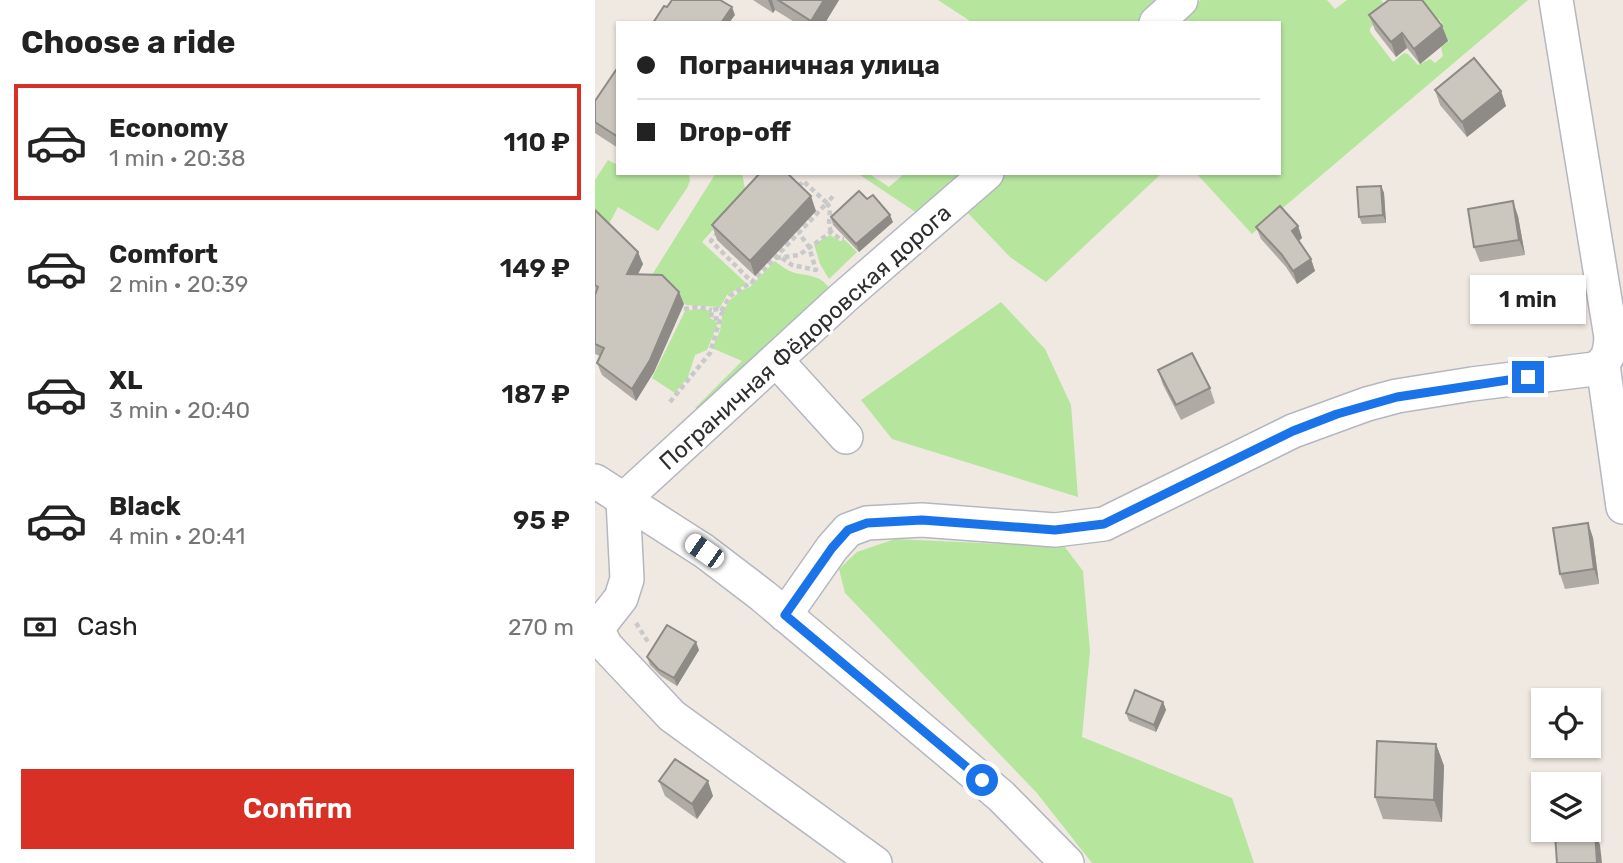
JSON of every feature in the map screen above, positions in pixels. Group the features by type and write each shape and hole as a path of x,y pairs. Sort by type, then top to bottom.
{"street":[{"path":"1158,21 1181,0"},
{"path":"785,615 832,548 848,530 867,523 922,520 1055,530 1104,524 1293,431 1367,404 1472,384 1594,369 1603,365 1608,358 1611,337 1556,0"},
{"name":"Пограничная Фёдоровская дорога","path":"623,500 985,175"},
{"path":"776,360 846,437"},
{"path":"1603,365 1623,507"},
{"path":"595,481 704,551 785,615 1001,796 1067,863"},
{"path":"623,500 627,579 621,598 596,630 606,646 672,716 875,863"}],"path":[{"path":"785,180 792,186 800,185 803,181 827,203 830,208 831,232 844,240"},
{"path":"670,402 710,353 710,345 719,330 720,311 730,296 752,282 778,258 835,194"},
{"path":"726,223 711,241 752,282"},
{"path":"778,258 799,255 831,232"},
{"path":"778,258 792,265 816,270 809,247 799,233"},
{"path":"684,309 697,307 720,311"},
{"path":"712,310 711,318 720,319"}],"green space":[{"path":"938,0 1162,0 1138,21 970,21"},
{"path":"1201,0 1327,0 1335,9 1347,0 1381,0 1389,9 1370,28 1370,32 1393,62 1404,53 1418,65 1430,59 1435,63 1443,56 1441,47 1449,41 1438,27 1442,23 1439,19 1436,21 1419,0 1528,0 1252,234 1198,175 1281,175 1281,21 1174,21"},
{"path":"608,160 616,164 616,175 689,175 690,181 658,231 618,207 601,239 595,236 595,180"},
{"path":"715,175 742,175 744,195 702,242 747,284 727,295 720,307 686,305 666,286 645,286"},
{"path":"860,175 871,175 889,187 903,175 967,175 917,213"},
{"path":"1005,175 1160,175 1046,282 1010,257 966,211"},
{"path":"830,235 840,241 845,240 857,252 829,279 820,264 814,244"},
{"path":"775,261 792,272 820,279 834,293 705,411 695,408 742,361 712,348 720,331 723,311 730,300 750,287"},
{"path":"1001,302 1045,349 1071,405 1078,497 892,439 861,400"},
{"path":"711,310 710,318 718,323 707,350 695,355 688,377 675,393 652,378 685,311"},
{"path":"895,539 1065,547 1083,571 1090,651 1082,737 1232,798 1254,863 1092,863 1036,792 845,593 839,569 857,552"}],"building":[{"path":"672,0 720,0 732,7 722,21 654,21 664,6 667,7"},
{"path":"778,0 824,0 811,21"},
{"path":"1389,0 1422,0 1442,26 1414,49 1402,33 1391,42 1369,15"},
{"path":"1474,58 1501,91 1462,122 1435,90"},
{"path":"616,70 616,136 595,122 595,101"},
{"path":"758,175 789,175 811,196 750,261 712,225"},
{"path":"1381,186 1383,215 1359,217 1357,187"},
{"path":"859,191 867,199 873,195 890,215 856,244 831,217"},
{"path":"1513,201 1519,240 1474,247 1468,209"},
{"path":"1280,206 1298,226 1292,231 1311,259 1293,271 1256,227"},
{"path":"595,210 638,252 627,274 662,275 679,292 650,360 632,389 597,363 604,348 595,344 595,295 598,287 595,285"},
{"path":"1192,353 1210,388 1176,405 1158,370"},
{"path":"1588,523 1594,569 1560,574 1553,528"},
{"path":"667,625 696,642 674,678 658,669 647,657"},
{"path":"1135,690 1163,702 1154,725 1126,713"},
{"path":"1377,741 1436,744 1434,800 1375,797"},
{"path":"675,759 708,781 692,804 659,781"},
{"path":"1556,842 1596,842 1597,863 1557,863"}],"route":[{"path":"982,780 785,615 832,548 848,530 867,523 905,520 1055,530 1104,524 1293,431 1337,414 1397,397 1528,377"}]}
